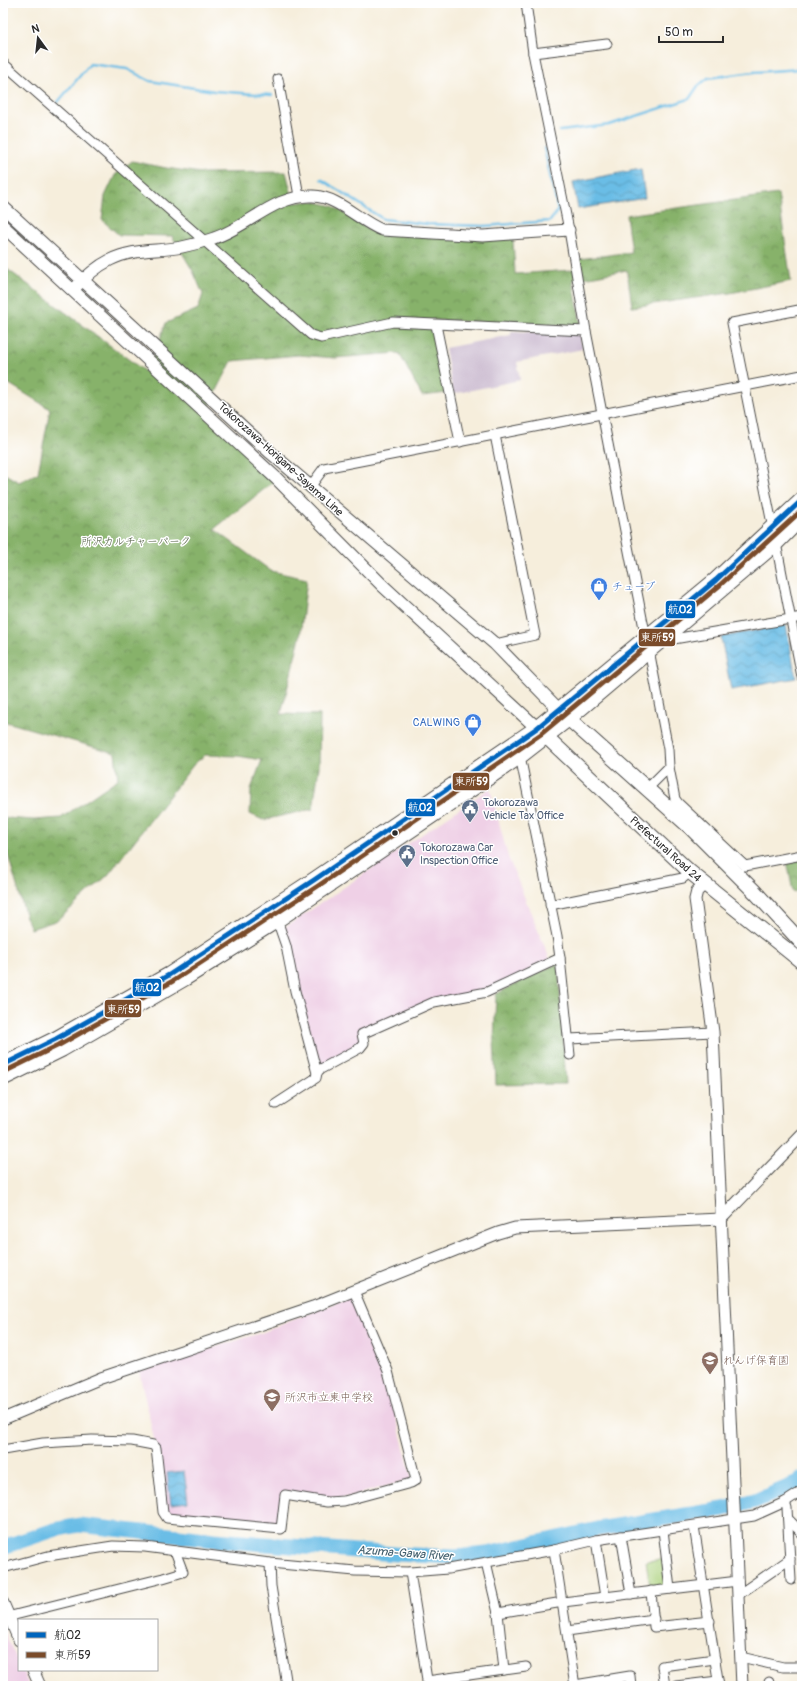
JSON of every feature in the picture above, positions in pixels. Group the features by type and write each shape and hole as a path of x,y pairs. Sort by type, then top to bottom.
{"highway":[{"path":"774,536 802,500"},
{"path":"3,1066 56,1039 169,975 542,733 652,643 716,580 774,536 802,517"},
{"path":"3,1078 76,1041 185,978 277,920 520,756 542,733"}],"main road":[{"name":"Tokorozawa-Horigane-Sayama Line","path":"3,207 237,422 495,644 565,715"},
{"name":"Tokorozawa-Horigane-Sayama Line","path":"3,226 277,478 382,585 542,733"},
{"path":"565,715 691,828 802,943"},
{"name":"Prefectural Road 24","path":"542,733 690,872 802,962"}],"street":[{"path":"526,3 533,53 569,230 602,415 642,616 652,643 668,749 669,767 676,800 745,866 802,855"},
{"path":"533,53 607,44"},
{"path":"3,63 312,336 321,338 393,322 586,331"},
{"path":"278,79 299,196"},
{"path":"73,290 83,279 110,260 140,250 182,248 215,238 243,225 285,199 299,196 313,196 330,200 374,227 382,230 483,236 569,230"},
{"path":"799,310 732,323 802,677"},
{"path":"436,325 460,442"},
{"path":"310,486 324,468 802,375"},
{"path":"495,435 535,635 495,644"},
{"path":"652,643 802,617"},
{"path":"520,756 560,958 570,1055"},
{"path":"647,789 669,767"},
{"path":"550,906 683,878 690,872"},
{"path":"705,884 698,891 695,899 713,1032 742,1686"},
{"path":"277,920 286,946 317,1073"},
{"path":"276,1104 316,1078 319,1070 360,1048 364,1044 362,1034 434,1002 487,992 560,958"},
{"path":"569,1039 713,1032"},
{"path":"3,1419 101,1378 313,1307 498,1233 515,1228 721,1219 802,1135"},
{"path":"3,1450 43,1443 92,1440 132,1441 153,1445 156,1448 163,1512 167,1518 281,1529 285,1495 326,1502 344,1501 411,1483 416,1480 388,1371 354,1291"},
{"path":"3,1568 48,1556 113,1546 145,1547 270,1563 355,1570 410,1572 448,1569 554,1550 596,1540 694,1526 760,1514 802,1492"},
{"path":"785,1502 788,1519 791,1580"},
{"path":"788,1519 802,1533"},
{"path":"676,1686 718,1683 710,1621 694,1526"},
{"path":"663,1530 670,1589"},
{"path":"621,1536 631,1594"},
{"path":"596,1540 606,1597"},
{"path":"6,1618 183,1572 175,1550"},
{"path":"554,1550 575,1685 630,1676 631,1686"},
{"path":"738,1595 790,1559"},
{"path":"486,1562 498,1613 504,1670"},
{"path":"270,1563 271,1586 288,1686"},
{"path":"410,1572 428,1684 526,1667"},
{"path":"498,1613 563,1602 738,1581"},
{"path":"651,1591 654,1628 710,1621"},
{"path":"3,1603 6,1618 18,1638"},
{"path":"567,1631 654,1619"},
{"path":"741,1658 783,1667 802,1666"},
{"path":"665,1686 662,1666 715,1659"},
{"path":"33,1671 40,1686"}],"shaded area":[{"path":"511,331 580,334 583,349 517,362 520,380 453,394 445,348 511,335"},
{"path":"490,788 508,857 551,962 487,992 434,1002 362,1034 364,1043 319,1070 283,929"},
{"name":"所沢市立東中学校","path":"350,1297 354,1298 384,1370 412,1479 344,1498 329,1499 283,1491 278,1521 274,1524 168,1515 165,1511 155,1443 139,1371 261,1333"},
{"path":"3,1629 18,1662 18,1671 22,1671 29,1686 3,1686"}],"green space":[{"name":"所沢カルチャーパーク","path":"132,161 201,173 286,172 294,203 312,201 333,206 370,230 513,238 515,274 572,270 579,259 631,252 626,215 778,194 791,281 730,293 632,307 627,270 573,280 581,326 432,320 447,393 422,396 399,353 335,358 299,355 232,361 206,412 277,479 214,529 271,571 307,579 300,637 281,714 320,715 319,767 313,809 263,820 250,814 251,789 262,760 238,756 205,755 194,764 108,875 58,920 31,929 26,917 3,838 6,818 34,820 61,818 118,779 115,753 3,721 3,473 19,482 38,473 50,409 3,380 3,266 147,373 166,323 198,309 203,294 193,271 172,236 119,235 102,220 105,196 115,175"},
{"path":"802,858 802,890 793,892 787,861"},
{"path":"558,963 566,1084 496,1085 494,1040 496,994"},
{"path":"663,1559 666,1583 664,1585 650,1587 646,1561"}],"water":[{"path":"641,169 645,198 578,209 573,182"},
{"path":"786,625 796,678 731,690 721,637"},
{"path":"184,1471 188,1502 171,1504 167,1473"}],"waterway":[{"path":"58,102 90,64 127,69 150,81 214,91 272,95"},
{"path":"560,131 609,125 689,99 698,86 708,78 754,72 802,69"},
{"path":"321,179 383,219 427,224 484,226 550,221 558,211 544,148"},
{"name":"Azuma-Gawa River","path":"3,1547 54,1530 79,1525 215,1540 395,1554 455,1557 487,1554 598,1529 723,1509 755,1501 798,1483 802,1479"}],"transit line":[{"name":"航02","path":"3,1065 56,1039 169,975 314,880 537,728 716,580 802,500"},
{"name":"東所59","path":"6,1071 59,1045 173,981 318,886 541,734 720,585 802,510"}],"place":[{"name":"チューブ","path":"599,601"},
{"name":"CALWING","path":"473,737"},
{"name":"Tokorozawa Vehicle Tax Office","path":"470,823"},
{"name":"Tokorozawa Car Inspection Office","path":"407,868"},
{"name":"れんげ保育園","path":"710,1375"},
{"name":"所沢市立東中学校","path":"272,1412"}]}
